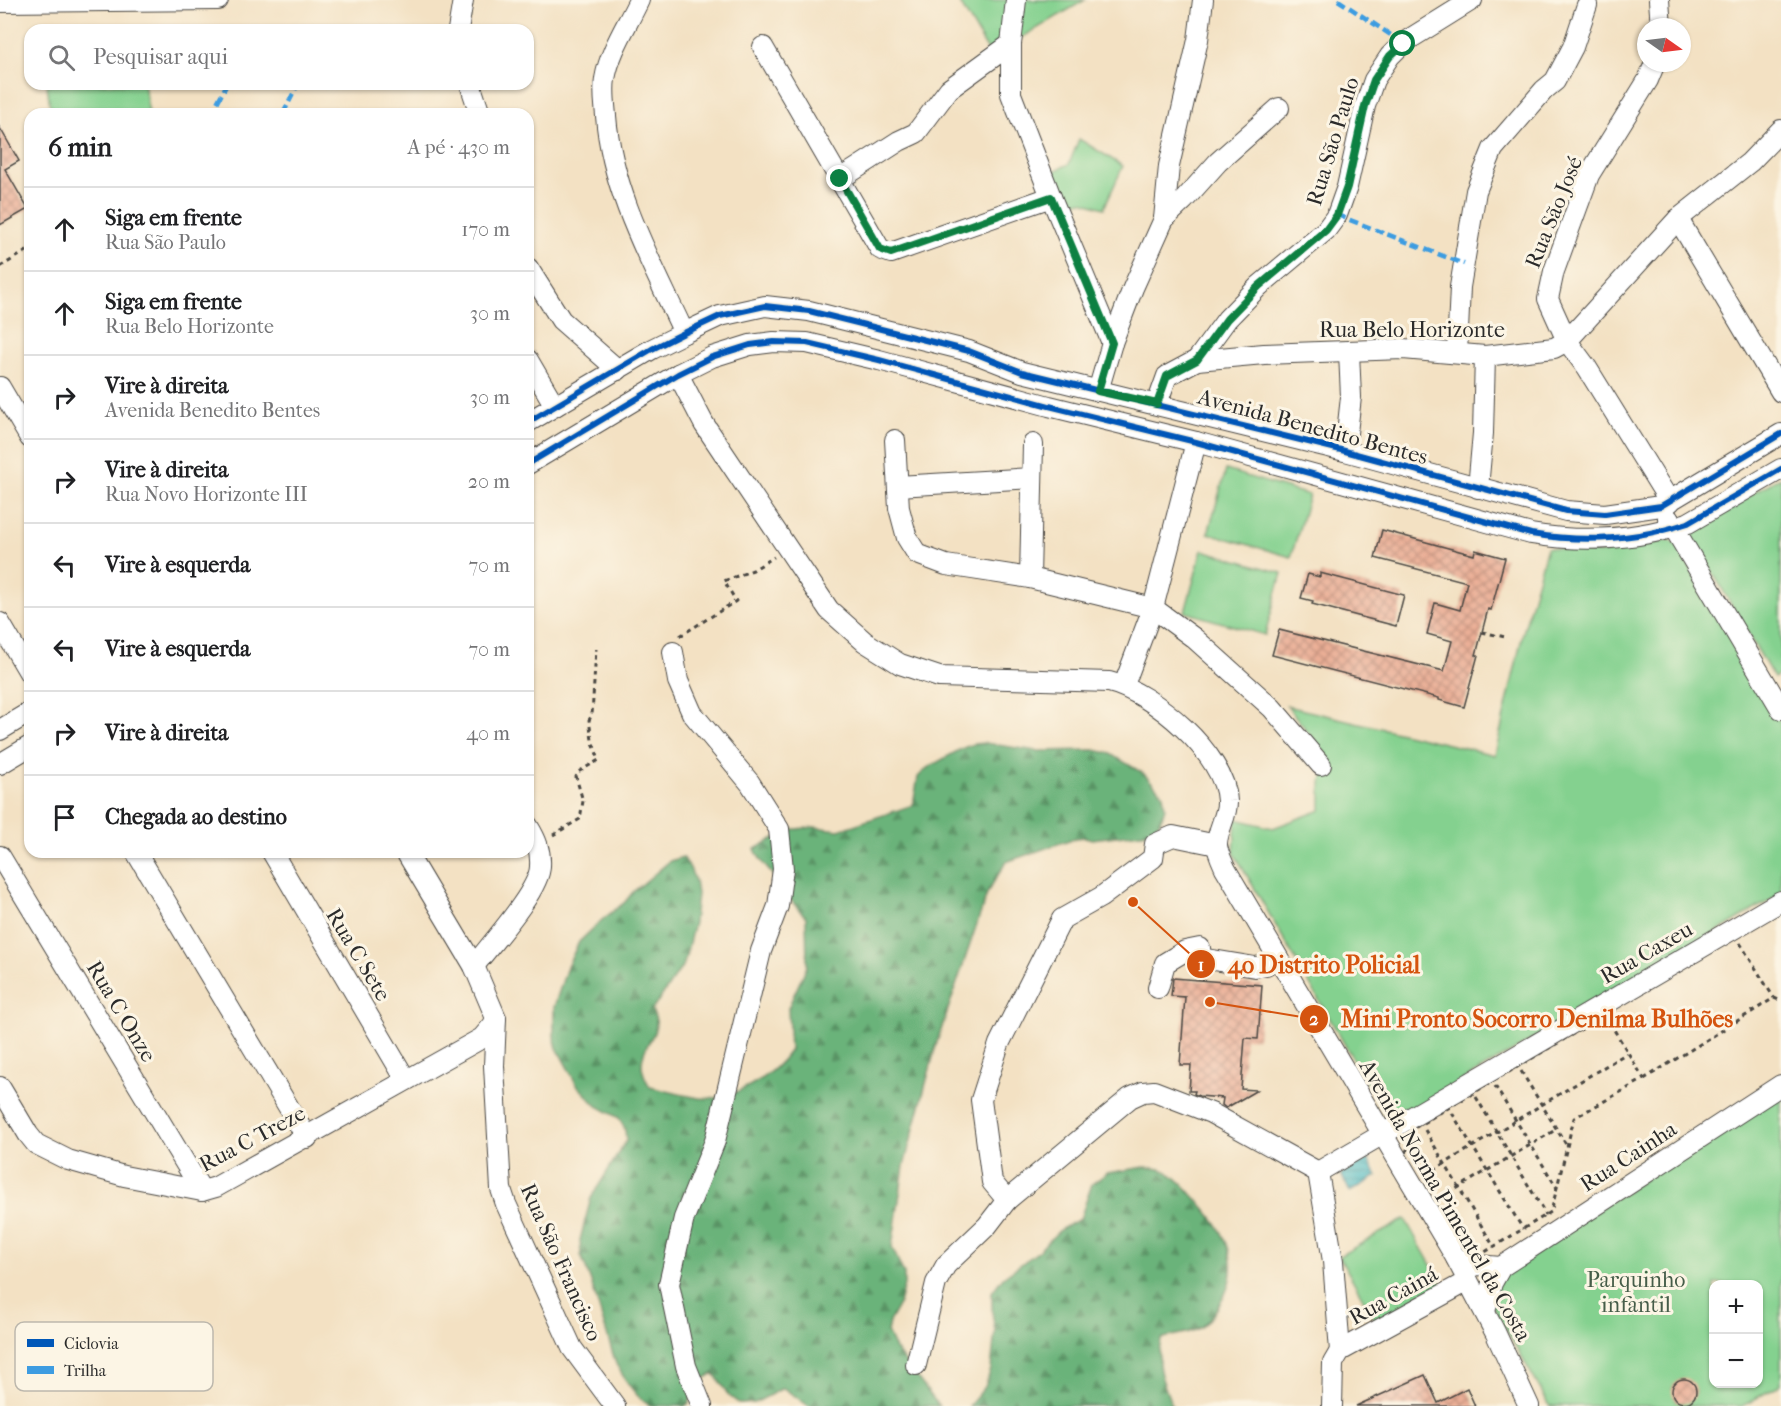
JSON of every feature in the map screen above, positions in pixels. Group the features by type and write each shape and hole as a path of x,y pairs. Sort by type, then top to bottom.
{"street":[{"path":"0,2 218,0"},
{"path":"459,24 463,0"},
{"path":"639,0 611,56 604,81 608,141 618,182 641,240 684,333"},
{"path":"1016,0 1011,44 1011,94 1112,343"},
{"path":"1098,391 1112,343 1133,288 1164,219 1169,166 1198,40 1203,0"},
{"name":"Rua São Paulo","path":"1197,360 1227,319 1259,286 1326,230 1337,215 1347,187 1368,97 1374,80 1390,56 1403,44 1472,0"},
{"path":"1659,0 1660,18"},
{"path":"1457,353 1460,287 1476,190 1493,149 1544,90 1555,81 1573,47 1587,5"},
{"path":"840,179 899,141 916,133 949,89 1011,44"},
{"path":"763,47 880,249 891,253 1051,197"},
{"name":"Rua São José","path":"1651,72 1589,175 1554,271 1548,299 1568,341 1587,368 1665,504"},
{"path":"472,90 478,108"},
{"path":"1164,219 1218,162 1279,108"},
{"path":"1568,341 1678,219 1743,167 1781,130"},
{"path":"1678,219 1781,392"},
{"path":"534,277 561,320 618,370"},
{"name":"Avenida Benedito Bentes","path":"534,418 652,349 684,333 720,316 765,306 809,311 969,351 1023,372 1345,451 1566,511 1605,514 1665,504 1781,434"},
{"name":"Rua Belo Horizonte","path":"1157,404 1167,376 1197,360 1264,354 1403,349 1485,356 1554,348 1568,341"},
{"name":"Avenida Benedito Bentes","path":"534,457 678,374 712,357 750,345 774,342 807,343 879,360 1196,442 1543,536 1584,540 1616,539 1674,528 1688,523 1781,469"},
{"path":"1345,451 1351,397 1349,351"},
{"path":"1478,488 1483,433 1485,356"},
{"path":"534,370 555,406"},
{"path":"1016,397 1023,372"},
{"path":"678,374 704,424 829,610 865,642 900,664 939,676 1109,682 1124,685 1163,708 1189,733 1207,754 1224,783 1228,802 1217,845 1173,836 1155,844 1153,858 1101,897 1062,919 999,1044 981,1100 992,1182 1007,1200"},
{"path":"0,387 24,428"},
{"path":"895,440 899,508 907,538 917,554 946,565 1030,578 1153,608 1194,638 1272,708 1321,765"},
{"path":"1124,685 1153,608 1196,442"},
{"path":"1030,578 1033,444"},
{"path":"898,486 1032,478"},
{"path":"1665,504 1674,528 1781,709"},
{"path":"0,623 24,664"},
{"path":"673,652 678,681 692,713 750,783 779,829 783,870 778,906 761,951 715,1141 684,1218 669,1284 686,1366 702,1406"},
{"path":"0,730 24,716"},
{"path":"0,764 24,750"},
{"path":"474,966 517,910 538,877 540,867 534,840"},
{"name":"Avenida Norma Pimentel da Costa","path":"1217,845 1225,868 1277,958 1456,1258 1514,1370 1529,1406"},
{"name":"Rua C Onze","path":"0,856 202,1191"},
{"path":"140,858 307,1138"},
{"name":"Rua C Sete","path":"276,858 406,1080"},
{"path":"410,858 474,966 496,1018"},
{"name":"Rua Caxeu","path":"1318,1172 1781,901"},
{"path":"1158,988 1166,963 1185,951 1200,948 1201,958 1255,967 1266,965 1277,958"},
{"name":"Rua C Treze","path":"0,1087 36,1144 68,1160 124,1176 202,1191 216,1187 307,1138 482,1038 496,1018"},
{"name":"Rua São Francisco","path":"496,1018 494,1066 501,1189 572,1348 615,1406"},
{"name":"Rua Cainha","path":"1501,1267 1781,1085"},
{"path":"916,1365 936,1283 946,1265 987,1226 1007,1200 1102,1119 1130,1098 1143,1092 1154,1091 1211,1113 1318,1172 1334,1261 1340,1351 1333,1363 1332,1406"},
{"path":"1456,1258 1476,1265 1501,1267 1492,1283 1485,1312"},
{"name":"Rua Cainá","path":"1340,1351 1468,1281"},
{"name":"Avenida Norma Pimentel da Costa","path":"1514,1370 1539,1406"}],"path":[{"path":"0,267 24,253"},
{"path":"673,652 672,641 736,602 724,581 753,570 788,548"},
{"path":"1482,632 1505,637"},
{"path":"534,835 580,819 583,801 576,777 578,772 599,760 592,740 589,720 592,715 596,650"},
{"path":"1737,938 1774,998 1781,1001"},
{"path":"1644,1079 1605,1015 1416,1127 1405,1155 1456,1248 1480,1255 1551,1212 1574,1118 1644,1079 1774,998"},
{"path":"1419,1180 1627,1053"},
{"path":"1518,1067 1567,1146"},
{"path":"1492,1082 1557,1188"},
{"path":"1473,1093 1546,1215"},
{"path":"1449,1108 1523,1230"},
{"path":"1421,1124 1494,1246"},
{"path":"1431,1203 1557,1129"}],"green space":[{"path":"958,0 1085,0 991,56"},
{"path":"48,90 145,90 148,108 50,108"},
{"path":"1079,139 1123,166 1104,208 1082,201 1065,204 1052,172 1069,164"},
{"path":"1226,470 1309,495 1291,557 1208,533"},
{"path":"1781,477 1781,674 1774,678 1686,531"},
{"path":"1669,540 1678,546 1781,724 1781,894 1390,1123 1234,853 1236,819 1273,828 1321,810 1321,782 1331,761 1287,706 1495,755 1523,633 1547,547 1600,553"},
{"path":"1202,550 1282,573 1265,635 1185,612"},
{"path":"985,743 1037,751 1094,750 1109,753 1143,773 1163,794 1165,808 1160,822 1149,832 1092,839 1075,838 1006,862 988,891 937,1042 904,1166 892,1247 904,1274 904,1285 887,1332 895,1349 939,1406 809,1406 783,1388 755,1403 740,1404 729,1396 714,1373 702,1380 688,1404 684,1406 650,1405 635,1393 616,1364 581,1255 580,1240 591,1198 626,1141 625,1129 619,1118 597,1106 577,1085 557,1048 554,1036 554,1007 567,967 579,942 670,861 683,857 695,881 697,894 694,922 684,964 652,1010 656,1019 656,1027 643,1057 643,1072 650,1087 699,1098 725,1096 738,1091 762,1078 783,1060 790,1050 788,1008 807,966 806,917 763,864 755,849 789,830 814,827 839,830 913,805 918,777 927,768 961,749 973,744"},
{"name":"Parquinho infantil","path":"1781,1092 1781,1384 1743,1406 1550,1406 1485,1293 1487,1280","holes":["1683,1379 1694,1385 1696,1392 1693,1399 1683,1403 1676,1400 1672,1389 1676,1383"]},
{"path":"1145,1167 1161,1169 1173,1176 1208,1212 1224,1237 1231,1264 1226,1292 1203,1326 1161,1339 1159,1366 1172,1406 969,1406 985,1387 991,1369 995,1331 992,1292 1003,1277 1035,1254 1061,1229 1080,1219 1092,1184 1107,1173"},
{"path":"1405,1219 1443,1286 1377,1323 1339,1256"}],"water":[{"path":"1368,1159 1377,1176 1350,1192 1341,1174"}],"building":[{"path":"0,128 19,161 5,169 24,202 24,211 0,225"},
{"path":"1382,530 1474,555 1475,550 1505,558 1491,610 1488,609 1464,707 1439,700 1439,698 1272,655 1279,630 1444,671 1452,641 1427,634 1435,603 1460,610 1467,582 1375,558"},
{"path":"1320,573 1404,595 1396,626 1312,604 1313,601 1301,598 1308,574 1320,577"},
{"path":"1173,978 1262,985 1258,1039 1245,1038 1241,1089 1257,1090 1226,1108 1222,1105 1223,1098 1199,1096 1194,1094 1195,1091 1189,1091 1191,1065 1180,1065 1185,997 1171,996"},
{"path":"1425,1375 1438,1403 1467,1388 1475,1406 1356,1406"},
{"path":"1684,1379 1692,1383 1696,1391 1692,1399 1684,1403 1676,1399 1672,1391 1676,1383"}],"marked path":[{"path":"1338,0 1403,43"},
{"path":"214,108 224,90"},
{"path":"286,108 295,90"},
{"path":"1337,215 1464,264"}],"cycle path":[{"path":"534,418 652,349 684,333 720,316 765,306 809,311 969,351 1022,372 1345,451 1566,511 1605,514 1661,506 1781,434"},
{"path":"534,460 678,374 712,357 750,345 774,342 807,343 879,360 1049,406 1196,442 1531,534 1551,537 1610,538 1669,529 1688,523 1781,469"}],"place":[{"name":"4o Distrito Policial","path":"1133,902"},
{"name":"Mini Pronto Socorro Denilma Bulhões","path":"1210,1002"}],"route":[{"path":"840,179 880,249 891,253 1051,197 1112,343 1098,391 1157,404 1167,376 1197,360 1227,319 1259,286 1326,230 1337,215 1347,187 1365,106 1374,80 1390,56 1403,44"}]}
